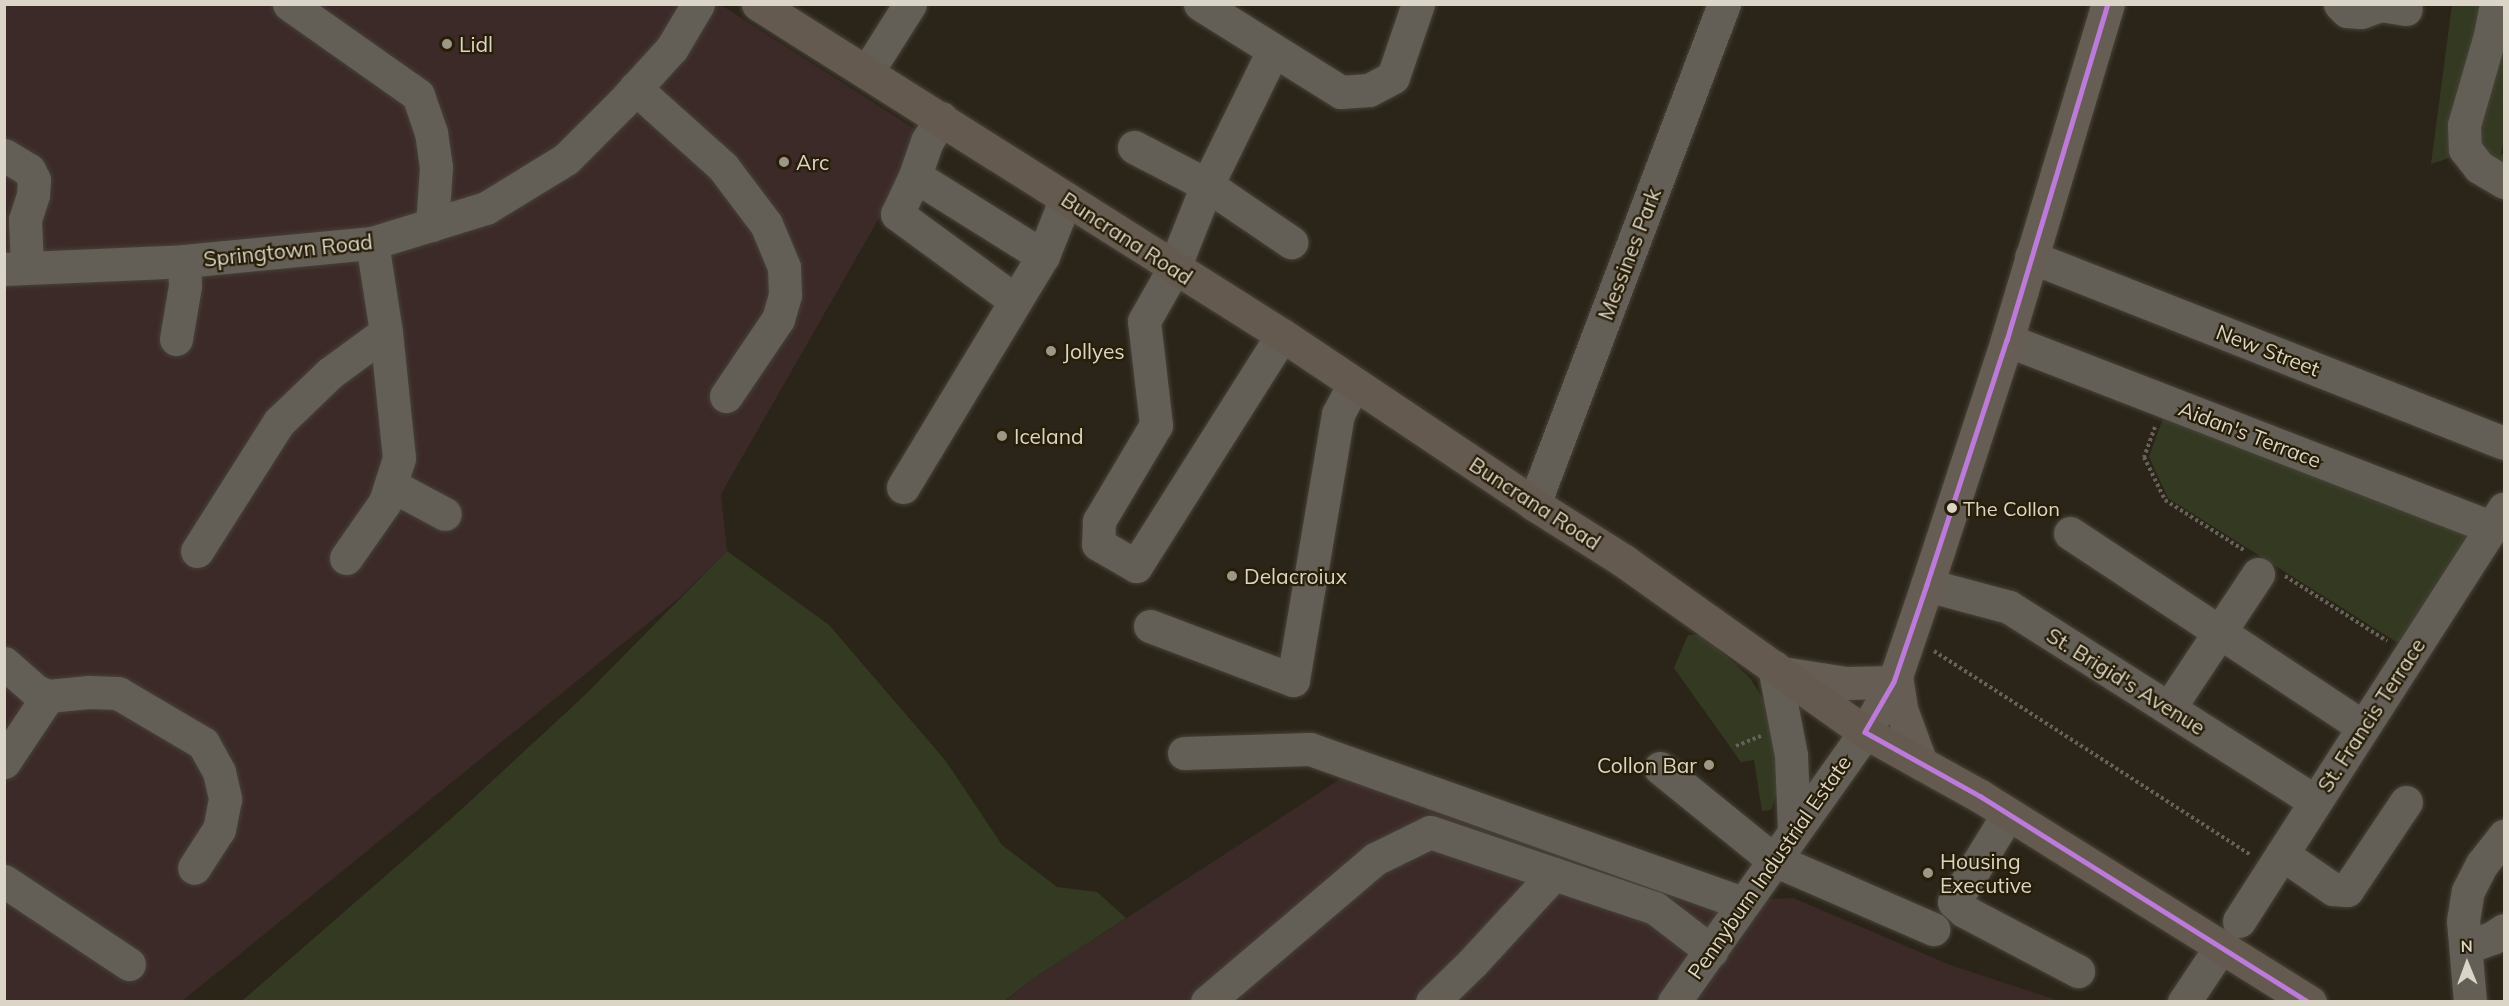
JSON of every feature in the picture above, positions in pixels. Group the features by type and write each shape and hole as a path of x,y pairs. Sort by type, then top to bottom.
{"highway":[{"name":"Buncrana Road","path":"758,4 1282,335 1534,504 1624,561 1865,732 2008,814 2231,933 2299,998"}],"main road":[{"path":"1865,732 1895,679 1908,642 2007,340 2108,4"},
{"path":"1778,670 1846,683 1895,679"},
{"path":"1895,679 1901,709 1921,763"}],"street":[{"path":"289,4 418,95 431,132 435,167 432,225"},
{"name":"Springtown Road","path":"16,268 184,261 372,243 486,208 566,159 672,48 698,4"},
{"path":"867,72 910,4"},
{"path":"1200,4 1341,92 1369,90 1393,77 1418,4"},
{"name":"Messines Park","path":"1534,504 1724,4"},
{"path":"2340,4 2347,11 2361,12 2380,5 2406,9"},
{"path":"2496,4 2490,35 2464,125 2465,149 2479,167 2505,182"},
{"path":"1273,51 1207,184 1174,268 1144,321 1156,425 1099,520 1098,544 1136,567 1282,335"},
{"path":"635,88 723,167 766,224 784,267 785,295 778,319 726,396"},
{"path":"941,118 927,141 915,176 897,214 1016,301"},
{"path":"1134,147 1207,184 1291,242"},
{"path":"4,155 29,170 34,188 15,214 16,268"},
{"path":"435,167 470,213"},
{"path":"915,176 1043,256"},
{"path":"903,487 1043,256 1066,198"},
{"path":"346,558 385,502 399,458 386,332 372,243"},
{"name":"New Street","path":"2031,257 2505,443"},
{"path":"176,339 185,286 184,261"},
{"path":"197,551 279,422 330,373 386,332"},
{"name":"Aidan's Terrace","path":"2007,340 2164,400 2499,518"},
{"path":"1150,626 1293,680 1338,414 1354,384"},
{"path":"391,485 445,514"},
{"name":"St. Francis Terrace","path":"2184,1002 2278,862 2315,801 2499,518"},
{"path":"2070,533 2363,727"},
{"path":"2169,708 2264,568"},
{"name":"St. Brigid's Avenue","path":"1927,585 2009,607 2315,801"},
{"path":"5,666 36,691 48,696 89,692 118,693 203,743 219,772 225,799 219,829 194,868"},
{"path":"1778,670 1791,755 1794,829"},
{"path":"4,762 48,696"},
{"name":"Pennyburn Industrial Estate","path":"1674,1002 1794,829 1865,732"},
{"path":"1184,753 1310,749 1742,903"},
{"path":"1660,768 1773,859 1933,929"},
{"path":"2278,862 2333,889 2347,890 2406,802"},
{"path":"2008,814 1954,902 1964,911 2078,971"},
{"path":"1207,1002 1375,859 1430,832 1655,908 1711,951"},
{"path":"2470,1002 2463,921 2468,891 2482,864 2505,836"},
{"path":"1432,1002 1473,962 1554,874"},
{"path":"4,881 129,964"},
{"path":"2467,947 2492,938 2505,930"}],"path":[{"path":"2164,400 2144,457 2164,500 2264,568 2410,655"},
{"path":"1908,642 1935,651 2278,862"}],"shaded area":[{"path":"5,5 721,5 926,136 721,494 727,551 679,598 182,1001 5,1002"},
{"path":"1345,776 1716,901 1793,898 1950,965 2059,1001 1005,1002 1028,982"}],"green space":[{"path":"2452,5 2480,5 2458,155 2431,164"},
{"path":"2504,17 2504,136 2501,154 2504,155 2504,167 2495,163 2478,140 2480,103"},
{"path":"2165,413 2468,534 2398,643 2168,498 2149,457"},
{"path":"727,551 829,625 945,760 1002,845 1057,887 1097,892 1126,918 1028,982 1005,1001 242,1001 452,818 584,696"},
{"path":"1688,635 1703,635 1750,678 1771,712 1778,791 1771,810 1762,811 1754,760 1741,762 1674,668"}],"transit line":[{"path":"2108,4 2007,340 1927,585 1894,682 1865,732 1980,796 2309,1002"}],"place":[{"name":"Lidl","path":"447,44"},
{"name":"Arc","path":"784,162"},
{"name":"Jollyes","path":"1051,351"},
{"name":"Iceland","path":"1002,436"},
{"name":"The Collon","path":"1952,508"},
{"name":"Delacroiux","path":"1232,576"},
{"name":"Collon Bar","path":"1709,765"},
{"name":"Housing Executive","path":"1928,873"}]}
